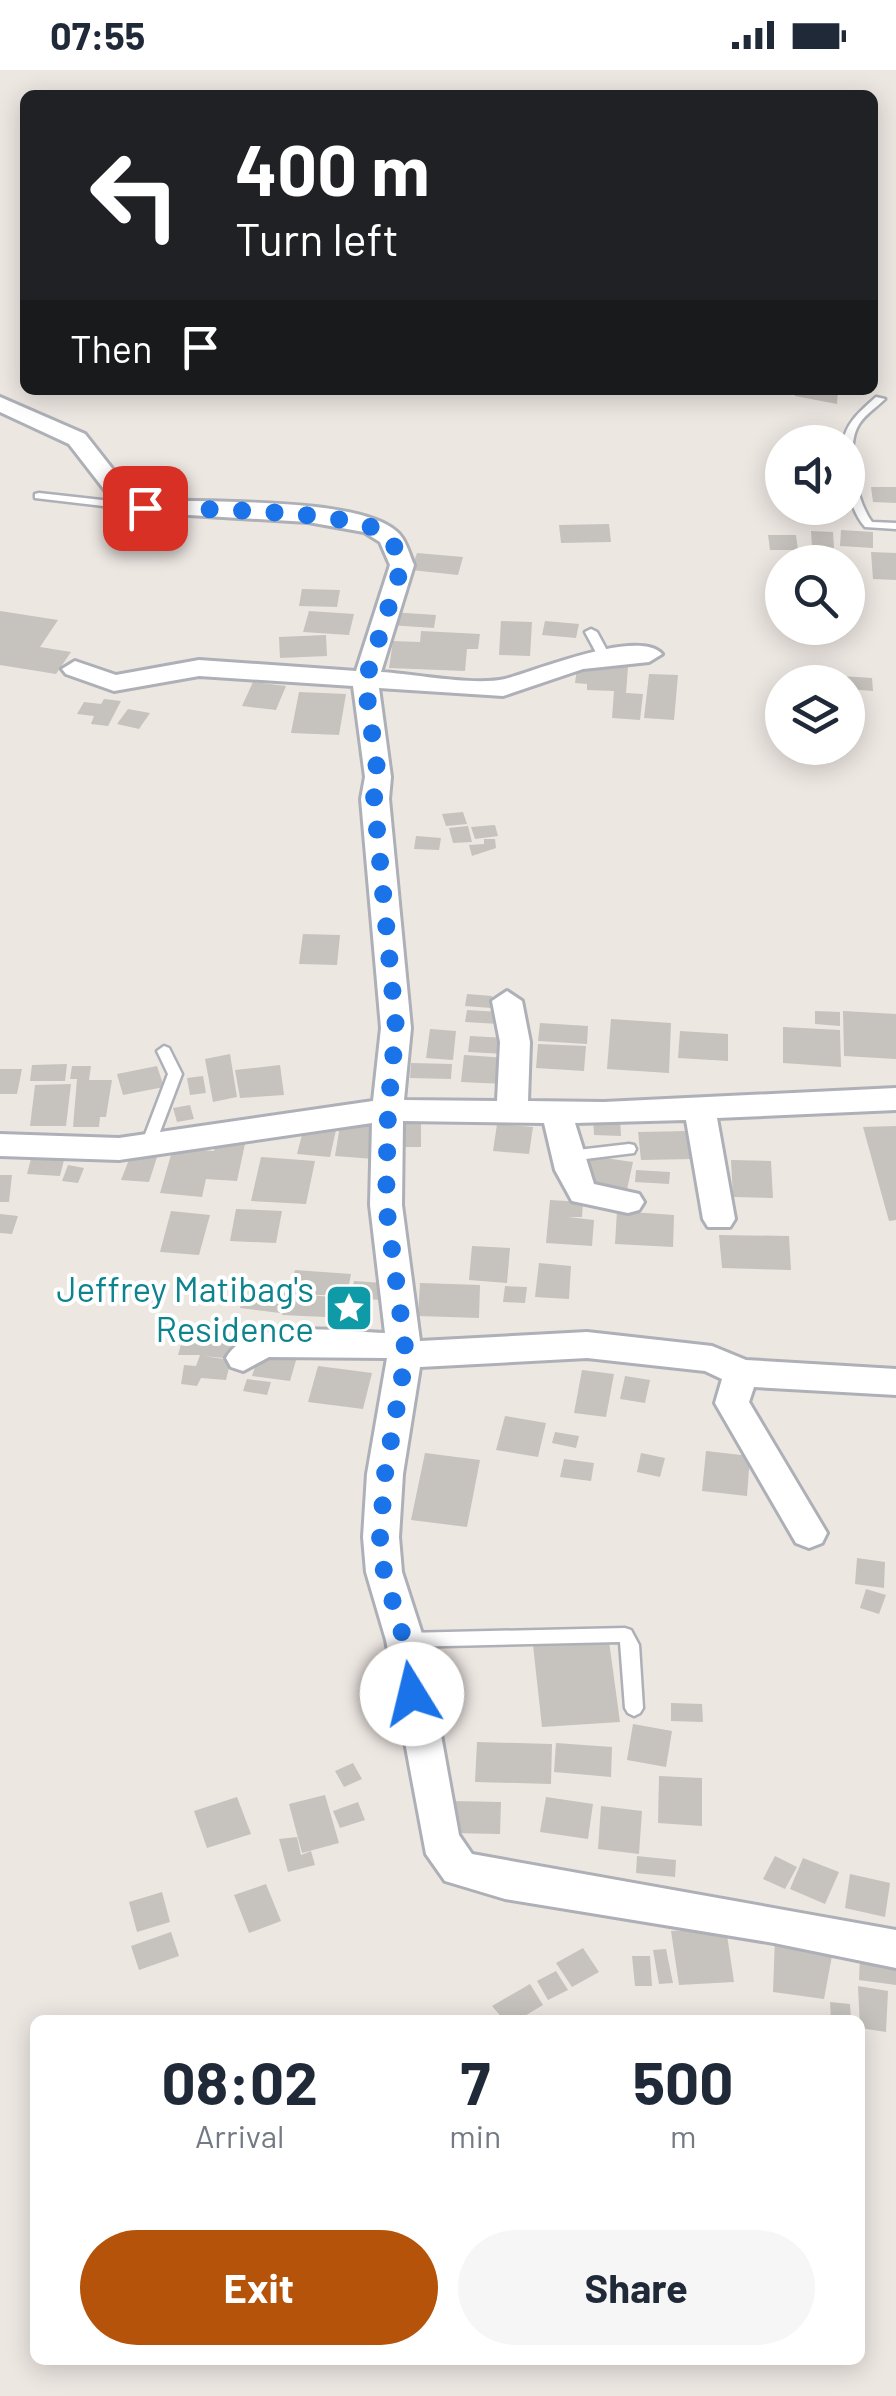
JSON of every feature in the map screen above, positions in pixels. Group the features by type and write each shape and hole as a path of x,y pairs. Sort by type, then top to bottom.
{"street":[{"path":"0,404 76,439 130,506 334,519 367,525 388,536 402,565 365,682 378,776 374,798 396,1028 388,1110 386,1205 405,1351 385,1474 380,1537 384,1572 404,1640 440,1841 459,1868 504,1881 774,1924 896,1949"},
{"path":"75,669 114,683 198,668 263,669 365,682 502,688 578,662 648,654"},
{"path":"508,1001 515,1042 512,1112"},
{"path":"0,1144 119,1149 388,1110 557,1112 896,1100"},
{"path":"700,1109 720,1219"},
{"path":"557,1112 570,1170 584,1193 628,1202"},
{"path":"244,1358 262,1344 405,1351 587,1345 695,1356 741,1372 896,1382"},
{"path":"741,1372 732,1403 809,1533"}],"lane":[{"path":"880,399 854,423 850,434 853,502 870,525 896,526"},
{"path":"39,496 130,506"},
{"path":"591,632 606,658"},
{"path":"148,1145 175,1074 164,1051"},
{"path":"569,1156 629,1148"},
{"path":"404,1640 626,1635 634,1708"}],"building":[{"path":"838,395 837,404 795,396"},
{"path":"871,487 896,487 896,503 873,502"},
{"path":"609,524 611,542 561,543 559,525"},
{"path":"841,530 873,532 873,548 840,545"},
{"path":"811,531 833,532 834,545 812,545"},
{"path":"768,535 796,535 797,545 769,545"},
{"path":"871,552 896,553 896,580 873,579"},
{"path":"417,553 463,557 458,575 411,570"},
{"path":"302,589 340,590 337,607 299,606"},
{"path":"0,611 58,620 40,647 71,652 56,674 0,665"},
{"path":"309,611 354,614 349,635 303,632"},
{"path":"391,612 436,615 434,628 389,625"},
{"path":"501,621 532,622 530,656 499,655"},
{"path":"545,621 579,624 576,638 542,635"},
{"path":"421,631 480,634 478,649 467,649 465,671 389,668 393,641 420,642"},
{"path":"326,635 327,656 280,658 279,637"},
{"path":"589,665 628,667 626,693 643,694 640,720 612,718 614,691 587,690 587,684 575,683 577,669 588,670"},
{"path":"649,674 678,675 674,720 644,718"},
{"path":"865,678 872,678 873,691 865,690"},
{"path":"253,682 286,686 276,710 242,706"},
{"path":"299,692 346,694 339,735 291,733"},
{"path":"104,699 121,701 108,726 91,724 94,716 77,714 84,702 101,704"},
{"path":"128,709 150,713 139,729 117,724"},
{"path":"463,812 467,824 446,826 442,814"},
{"path":"495,825 498,836 475,839 471,827"},
{"path":"468,826 472,842 453,843 449,828"},
{"path":"416,836 441,838 439,850 414,849"},
{"path":"484,839 495,839 496,848 472,856 469,845 484,844"},
{"path":"303,934 340,935 337,965 299,964"},
{"path":"467,994 492,996 491,1008 465,1006"},
{"path":"467,1010 500,1012 499,1024 465,1022"},
{"path":"815,1011 840,1012 840,1026 815,1024"},
{"path":"843,1011 896,1014 896,1059 844,1056"},
{"path":"611,1019 671,1023 669,1073 607,1069"},
{"path":"540,1023 588,1026 587,1044 538,1041"},
{"path":"783,1027 840,1030 841,1067 783,1063"},
{"path":"430,1029 456,1031 453,1060 426,1058"},
{"path":"680,1031 728,1034 728,1061 678,1058"},
{"path":"470,1036 506,1038 505,1054 468,1052"},
{"path":"538,1044 586,1046 584,1071 536,1068"},
{"path":"230,1054 237,1097 213,1102 205,1059"},
{"path":"464,1055 508,1058 505,1084 461,1082"},
{"path":"411,1063 452,1064 451,1079 410,1078"},
{"path":"67,1064 65,1081 30,1081 32,1065"},
{"path":"280,1065 284,1095 240,1098 235,1070"},
{"path":"72,1066 91,1066 89,1080 112,1080 106,1117 100,1117 99,1127 73,1127 77,1079 70,1079"},
{"path":"157,1066 164,1087 123,1095 117,1074"},
{"path":"0,1069 22,1069 17,1094 0,1094"},
{"path":"203,1076 206,1093 190,1095 187,1078"},
{"path":"71,1084 66,1126 30,1126 35,1085"},
{"path":"190,1105 194,1119 177,1122 173,1108"},
{"path":"593,1117 620,1118 621,1136 594,1135"},
{"path":"341,1119 379,1122 374,1159 335,1156"},
{"path":"397,1120 421,1120 421,1147 397,1147"},
{"path":"497,1124 533,1127 529,1154 493,1151"},
{"path":"896,1126 896,1220 889,1221 863,1127"},
{"path":"304,1127 336,1130 330,1157 297,1154"},
{"path":"690,1131 693,1159 641,1160 638,1132"},
{"path":"216,1143 245,1144 237,1181 206,1179 202,1197 160,1193 173,1148 214,1151"},
{"path":"33,1151 66,1152 60,1176 27,1174"},
{"path":"132,1152 158,1154 149,1182 121,1180"},
{"path":"591,1156 633,1162 626,1194 583,1188"},
{"path":"261,1157 315,1161 306,1204 251,1201"},
{"path":"731,1160 771,1161 773,1198 733,1197"},
{"path":"68,1165 84,1168 78,1183 62,1181"},
{"path":"636,1170 670,1172 669,1184 635,1182"},
{"path":"0,1175 12,1175 9,1202 0,1202"},
{"path":"550,1200 583,1202 582,1217 568,1217 594,1220 592,1246 546,1243"},
{"path":"236,1209 282,1211 276,1243 230,1241"},
{"path":"171,1211 210,1215 199,1255 160,1252"},
{"path":"617,1211 674,1215 673,1247 615,1244"},
{"path":"0,1214 18,1216 12,1234 0,1233"},
{"path":"719,1235 789,1236 791,1270 722,1268"},
{"path":"472,1246 510,1248 507,1283 469,1280"},
{"path":"539,1263 571,1266 569,1299 535,1297"},
{"path":"295,1270 351,1274 347,1295 304,1295 350,1298 347,1318 282,1315"},
{"path":"354,1281 384,1283 382,1300 351,1298"},
{"path":"420,1283 480,1285 479,1318 418,1316"},
{"path":"505,1286 527,1287 525,1303 503,1302"},
{"path":"246,1288 286,1293 280,1313 240,1308"},
{"path":"186,1327 240,1333 234,1359 203,1356 231,1360 226,1380 201,1378 197,1386 181,1384 184,1365 196,1366 200,1355 178,1355"},
{"path":"260,1352 297,1357 290,1381 252,1376"},
{"path":"318,1366 372,1373 363,1409 308,1402"},
{"path":"582,1370 614,1374 606,1417 574,1413"},
{"path":"625,1376 650,1380 645,1403 620,1399"},
{"path":"247,1379 271,1382 267,1395 243,1391"},
{"path":"505,1416 546,1423 538,1457 496,1450"},
{"path":"555,1432 579,1436 576,1448 552,1443"},
{"path":"706,1451 750,1456 747,1496 702,1491"},
{"path":"425,1453 480,1460 467,1527 411,1520"},
{"path":"641,1453 665,1458 660,1477 637,1472"},
{"path":"564,1459 594,1463 591,1481 560,1477"},
{"path":"857,1558 885,1562 884,1588 855,1584"},
{"path":"866,1589 886,1595 879,1614 860,1608"},
{"path":"609,1641 620,1722 542,1727 533,1645"},
{"path":"671,1703 702,1704 703,1722 671,1721"},
{"path":"633,1724 672,1731 666,1767 627,1760"},
{"path":"477,1742 552,1744 551,1784 475,1782"},
{"path":"556,1743 612,1747 611,1777 554,1772"},
{"path":"353,1763 362,1779 344,1787 335,1771"},
{"path":"659,1776 702,1778 702,1826 658,1823"},
{"path":"325,1795 339,1843 302,1853 289,1804"},
{"path":"237,1797 251,1834 207,1848 194,1811"},
{"path":"546,1797 593,1804 588,1839 540,1832"},
{"path":"451,1801 501,1802 500,1834 450,1833"},
{"path":"358,1802 365,1820 340,1828 333,1811"},
{"path":"601,1806 642,1811 639,1854 598,1849"},
{"path":"297,1837 301,1855 311,1851 315,1865 288,1872 279,1839"},
{"path":"637,1856 676,1860 675,1877 636,1873"},
{"path":"775,1856 797,1867 785,1889 763,1879"},
{"path":"803,1858 839,1872 825,1904 790,1889"},
{"path":"850,1874 890,1883 885,1917 845,1908"},
{"path":"266,1884 281,1921 249,1933 234,1895"},
{"path":"162,1892 170,1922 137,1932 129,1902"},
{"path":"726,1928 734,1982 679,1985 671,1931"},
{"path":"171,1932 179,1956 139,1970 131,1946"},
{"path":"775,1937 834,1945 824,1999 773,1992"},
{"path":"583,1948 599,1972 572,1987 556,1963"},
{"path":"666,1949 673,1983 659,1984 653,1950"},
{"path":"632,1956 650,1956 652,1986 635,1986"},
{"path":"860,1957 896,1961 896,1985 859,1980"},
{"path":"556,1971 568,1990 548,2000 537,1981"},
{"path":"530,1984 543,2005 526,2015 500,2015 492,2006"},
{"path":"858,1986 888,1991 886,2032 865,2029 865,2015 859,2015"},
{"path":"830,2002 850,2004 851,2015 831,2015"}],"place":[{"name":"Jeffrey Matibag's Residence","path":"349,1308"}],"route":[{"path":"145,508 260,512 367,525 388,536 402,565 365,682 378,776 374,798 396,1028 388,1110 386,1205 406,1355 400,1408 385,1474 380,1537 384,1572 404,1640 412,1694"}]}
